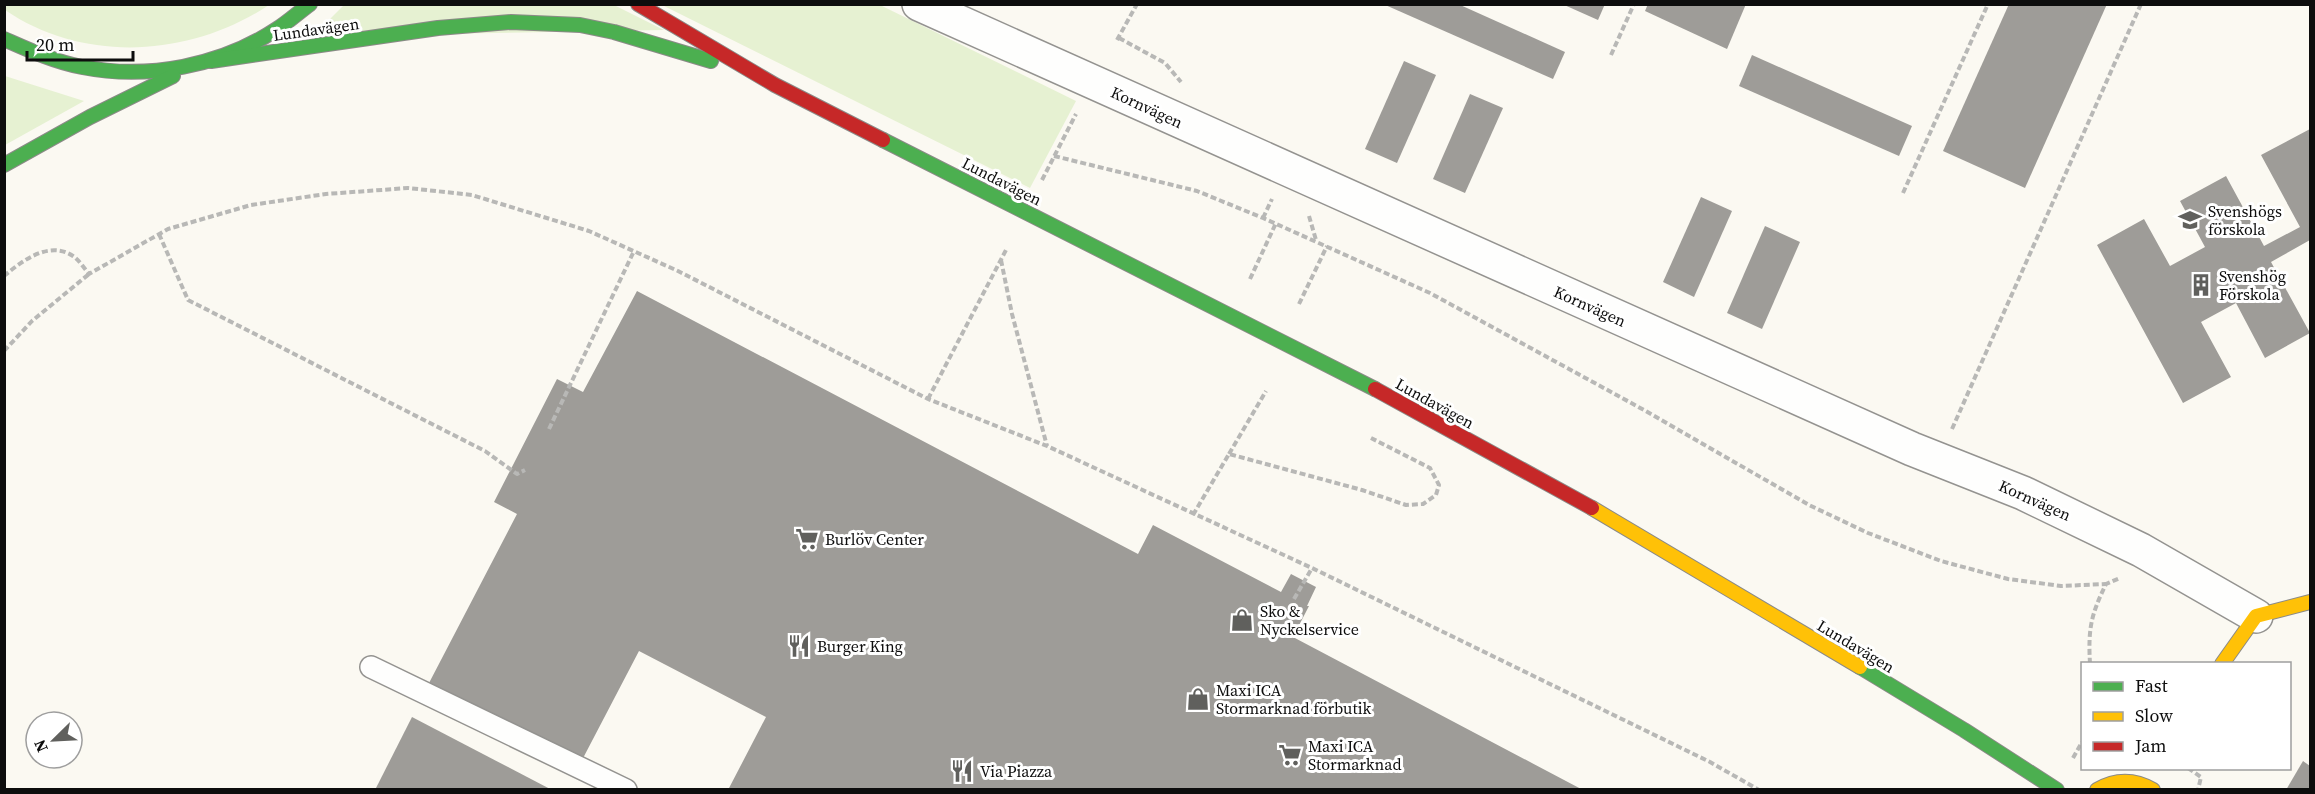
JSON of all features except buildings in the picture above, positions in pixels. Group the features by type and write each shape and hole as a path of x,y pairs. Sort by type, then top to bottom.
{"main road":[{"name":"Lundavägen","path":"4,39 48,59 106,71 164,71 211,61 259,41 281,28 310,4"},
{"name":"Lundavägen","path":"638,4 775,85 1385,394 1611,518 1964,730 2057,789"},
{"name":"Lundavägen","path":"211,61 475,23 544,23 580,25 614,32 689,53 775,85"},
{"path":"4,165 90,117 193,66"},
{"path":"2223,662 2256,616 2310,602"},
{"path":"2097,789 2124,781 2152,785"}],"street":[{"name":"Kornvägen","path":"919,4 1297,176 1912,449 2023,494 2140,550 2256,616"}],"lane":[{"path":"371,667 626,789"}],"path":[{"path":"1137,4 1118,39 1165,63"},
{"path":"1611,55 1634,4"},
{"path":"1903,193 1988,4"},
{"path":"1939,459 2141,4"},
{"path":"1042,180 1076,114"},
{"path":"1054,156 1197,191 1276,223 1430,293 1644,410 1809,505 1868,533 1941,561 2008,579 2061,586 2106,584 2127,575"},
{"path":"4,351 32,321 89,274 168,229 251,205 326,194 408,188 472,195 589,231 678,271 928,399 1047,447 1312,568 1638,727 1759,789"},
{"path":"1263,218 1269,205"},
{"path":"1250,279 1276,223"},
{"path":"159,234 188,300 485,451 517,474 525,470"},
{"path":"1299,304 1327,246"},
{"path":"4,276 24,260 52,249 73,255 89,274"},
{"path":"928,399 1006,250"},
{"path":"549,429 634,251"},
{"path":"1001,260 1012,314 1047,447"},
{"path":"1193,514 1266,391"},
{"path":"1229,454 1362,490 1406,505 1423,504 1437,495 1438,485 1430,468 1371,438"},
{"path":"1294,598 1312,568"},
{"path":"2090,662 2092,612 2106,584"},
{"path":"2191,770 2201,777 2198,789"}],"green space":[{"path":"345,4 614,5 664,30 313,36"},
{"path":"4,5 269,5 239,22 206,35 172,44 137,47 103,46 69,39 36,27 5,10"},
{"path":"662,5 880,5 1076,101 1030,188"},
{"path":"5,76 84,101 5,145"}],"traffic: fast":[{"path":"4,39 72,65 107,71 158,70 208,61 232,52 277,29 310,4"},
{"path":"211,61 438,28 511,22 580,25 614,32 711,61"},
{"path":"4,165 90,117 173,76"},
{"path":"883,140 1375,389"},
{"path":"1860,667 2057,790"}],"traffic: slow":[{"path":"1592,508 1860,667"},
{"path":"2223,662 2256,616 2310,602"},
{"path":"2097,790 2118,782 2132,782 2153,790"}],"traffic: jam":[{"path":"638,4 775,85 883,140"},
{"path":"1375,389 1592,508"}],"place":[{"name":"Svenshögs förskola","path":"2190,220"},
{"name":"Svenshög Förskola","path":"2201,285"},
{"name":"Burlöv Center","path":"807,539"},
{"name":"Sko & Nyckelservice","path":"1242,620"},
{"name":"Burger King","path":"799,646"},
{"name":"Maxi ICA Stormarknad förbutik","path":"1198,699"},
{"name":"Maxi ICA Stormarknad","path":"1290,755"},
{"name":"Via Piazza","path":"962,771"}]}
